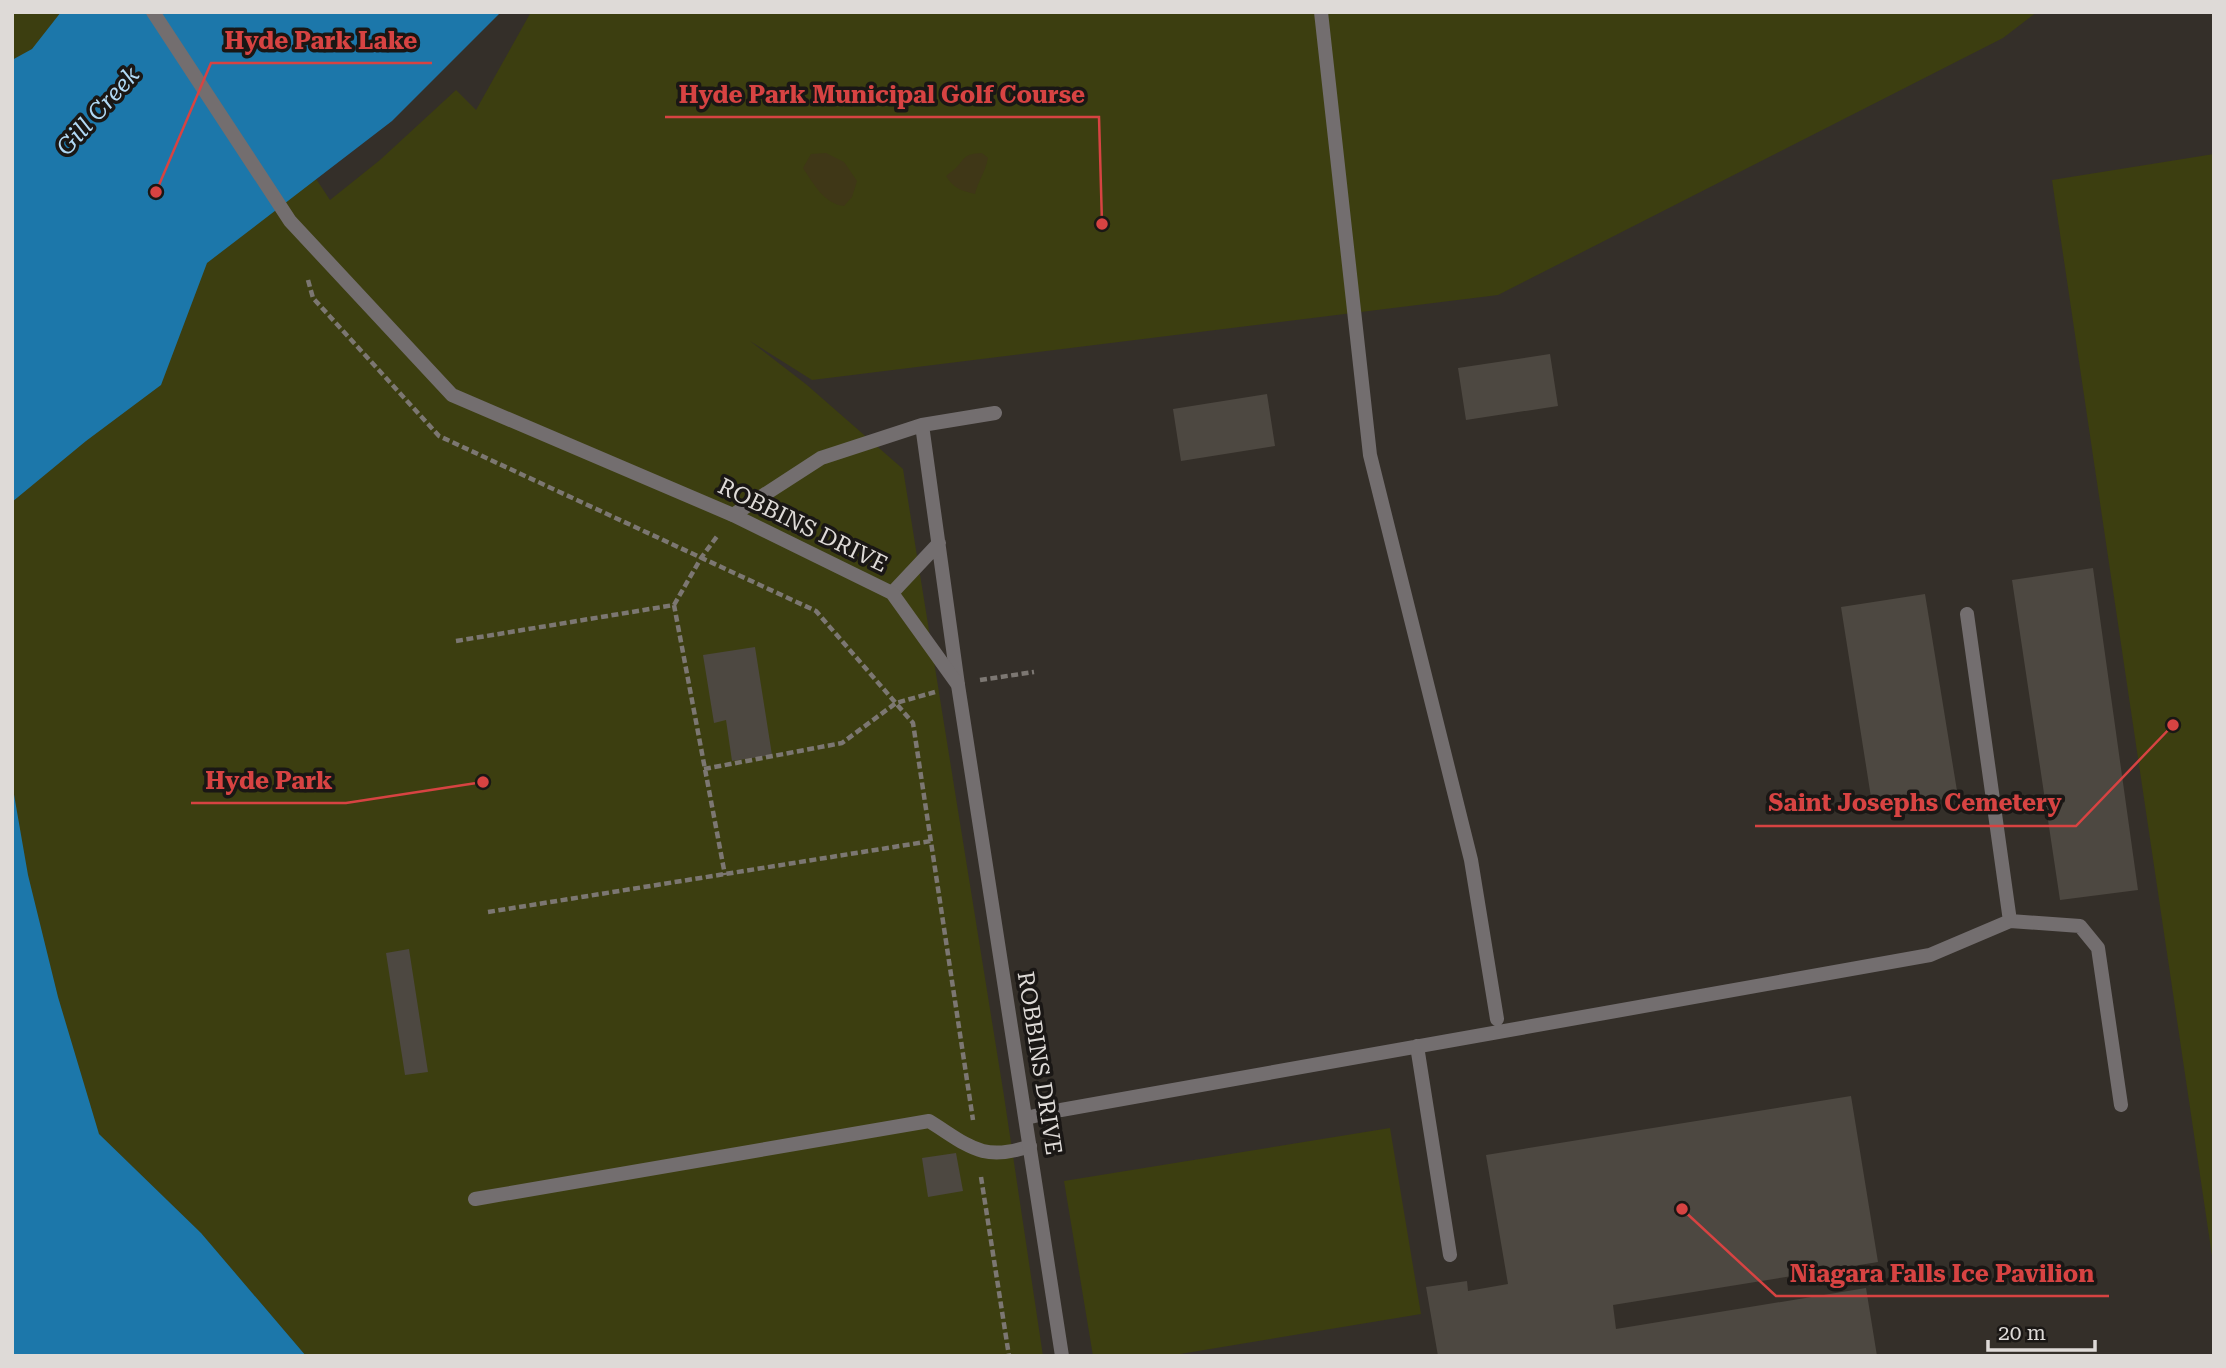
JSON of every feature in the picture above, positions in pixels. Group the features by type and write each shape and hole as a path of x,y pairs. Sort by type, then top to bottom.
{"street":[{"name":"ROBBINS DRIVE","path":"153,12 290,221 452,395 733,515 892,593 958,685 1062,1356"},
{"path":"1321,12 1370,455 1471,860 1497,1019"},
{"path":"733,515 821,458 922,425 995,413"},
{"path":"922,425 958,685"},
{"path":"892,593 939,543"},
{"path":"1967,614 2010,920"},
{"path":"1026,1118 1930,955 2010,920 2080,926 2098,948 2120,1105"},
{"path":"1417,1046 1450,1255"},
{"path":"475,1199 929,1121 978,1151 1008,1154 1030,1146"}],"path":[{"path":"306,272 313,298 439,436 816,611 913,723 1009,1356"},
{"path":"725,875 674,604 701,558 733,515"},
{"path":"456,641 674,604"},
{"path":"704,769 842,743 896,703 958,685 1034,672"},
{"path":"488,912 931,841"}],"shaded area":[{"path":"12,12 206,12 330,200 380,160 456,90 476,110 531,12 2037,12 2003,38 1498,295 812,380 750,341 807,385 903,469 1043,1356 12,1356"},
{"path":"2214,154 2214,1269 2052,180"},
{"path":"1390,1128 1421,1314 1168,1356 1093,1356 1064,1181"}],"sand":[{"path":"826,153 844,162 857,181 852,197 844,206 825,197 803,168 811,154"},
{"path":"982,153 988,158 975,194 955,186 946,176 966,157"}],"water":[{"name":"Gill Creek","path":"61,12 501,12 392,121 207,263 161,385 86,441 12,502 12,60 32,49"},
{"path":"12,783 28,875 58,997 99,1134 201,1233 306,1356 12,1356"}],"building":[{"path":"1550,354 1558,406 1466,420 1458,368"},
{"path":"1267,394 1275,446 1181,461 1173,409"},
{"path":"2093,568 2138,890 2060,900 2012,580"},
{"path":"1925,594 1958,797 1873,810 1841,607"},
{"path":"755,647 772,755 732,761 726,720 714,723 703,655"},
{"path":"409,949 428,1072 405,1075 386,953"},
{"path":"1851,1096 1878,1262 1613,1305 1616,1329 1866,1288 1877,1356 1438,1356 1426,1287 1467,1281 1468,1291 1508,1284 1486,1155"},
{"path":"956,1153 963,1191 928,1197 922,1158"}],"place":[{"name":"Hyde Park Lake","path":"156,192"},
{"name":"Hyde Park Municipal Golf Course","path":"1102,224"},
{"name":"Saint Josephs Cemetery","path":"2173,725"},
{"name":"Hyde Park","path":"483,782"},
{"name":"Niagara Falls Ice Pavilion","path":"1682,1209"}]}
